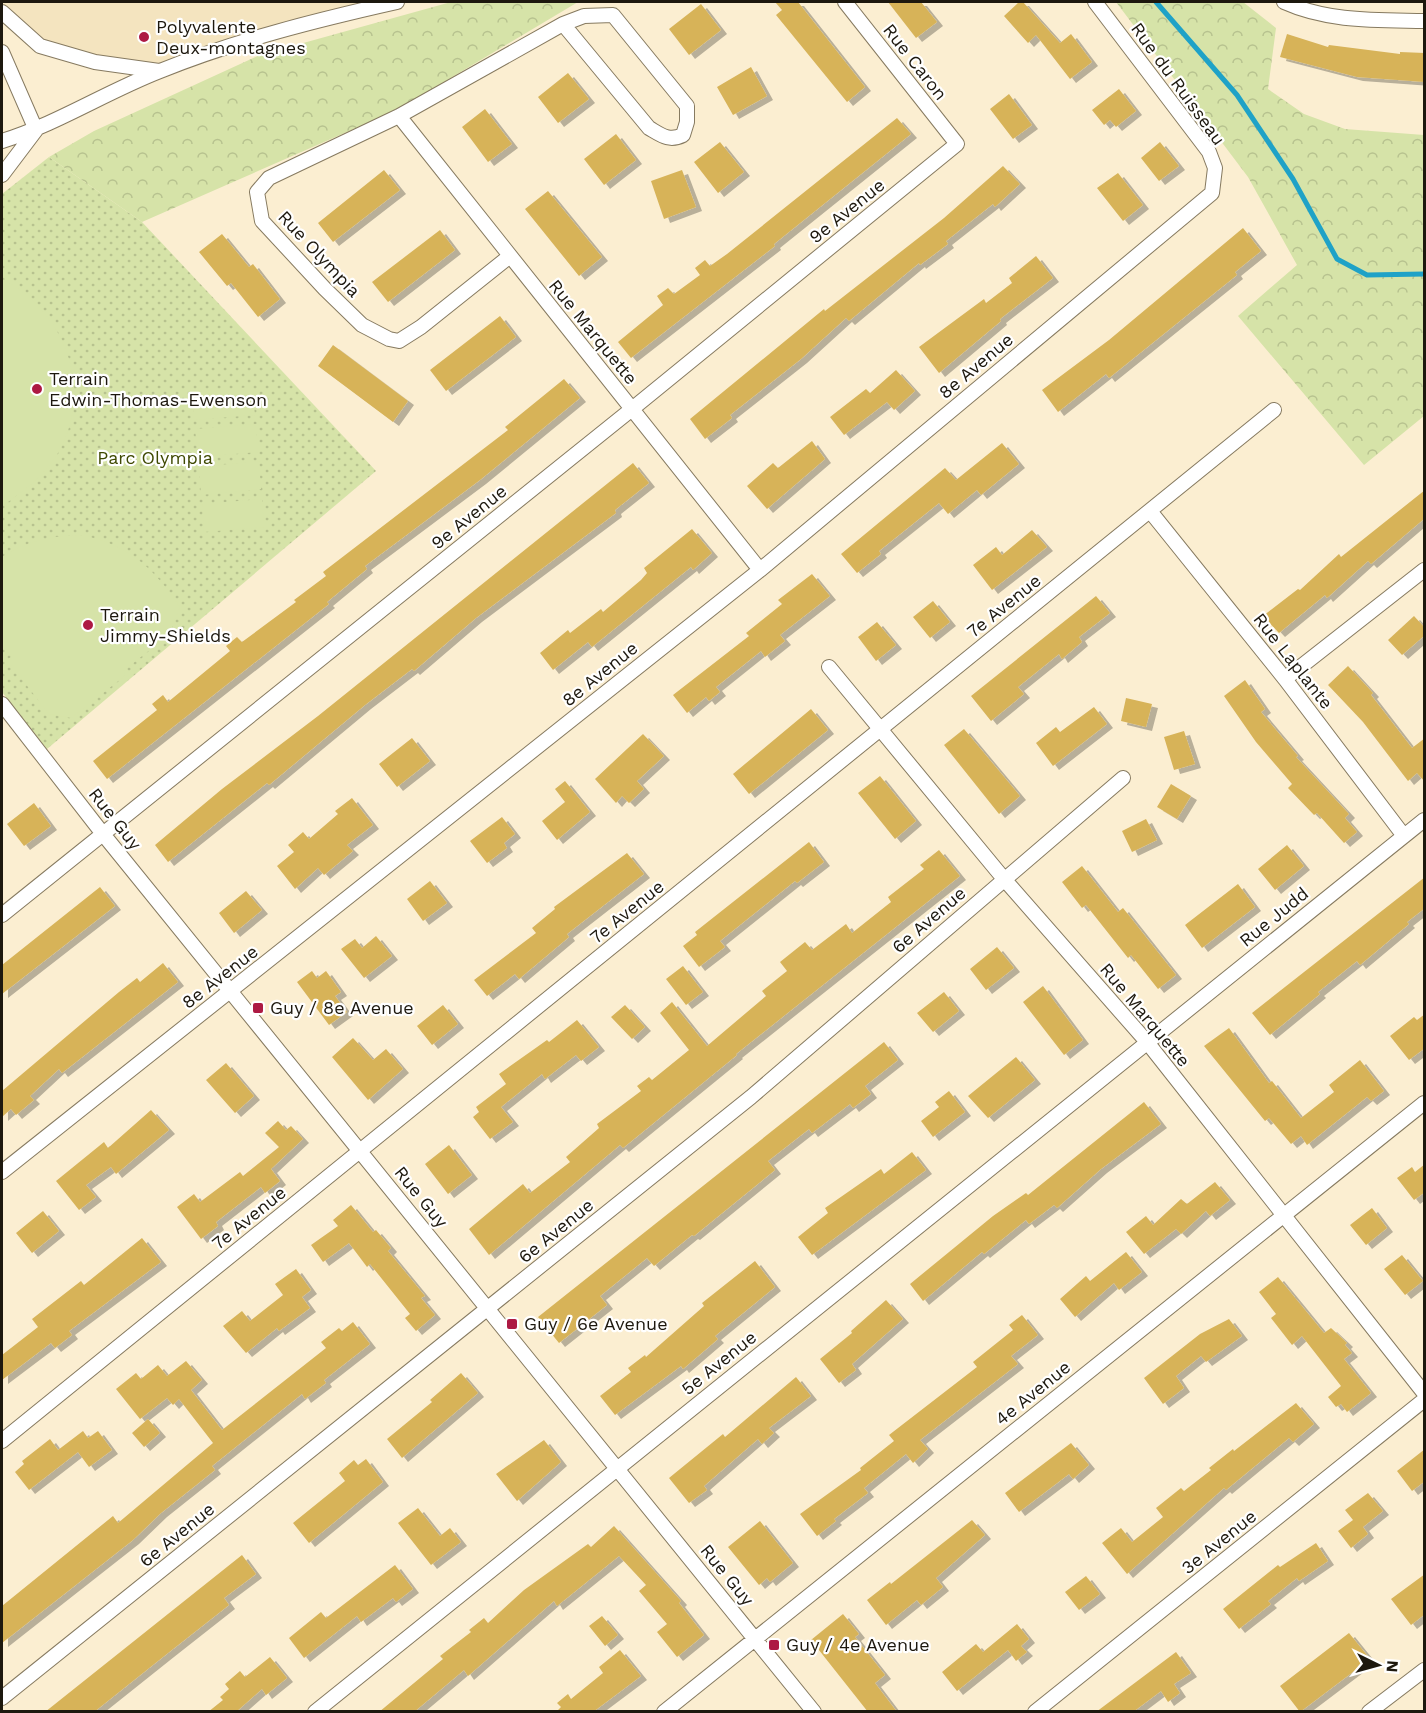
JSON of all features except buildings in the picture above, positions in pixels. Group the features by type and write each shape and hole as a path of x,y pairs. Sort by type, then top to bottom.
{"street":[{"path":"2,141 36,130 159,71 255,37 397,2"},
{"name":"Rue Caron","path":"845,2 957,144"},
{"name":"Rue du Ruisseau","path":"1095,2 1209,152 1215,168 1212,193"},
{"path":"1284,2 1299,9 1347,20 1425,21"},
{"path":"2,12 40,46 95,62 159,71"},
{"name":"Rue Olympia","path":"510,256 421,327 399,341 389,339 362,325 325,290 262,221 257,192 269,178 399,116 563,24 584,16 614,15 687,106 687,122 683,135 675,139 664,137 649,128 563,24"},
{"path":"2,52 36,130"},
{"name":"Rue Marquette","path":"399,116 760,570"},
{"path":"2,176 36,130"},
{"name":"9e Avenue","path":"2,915 632,409 957,144"},
{"name":"8e Avenue","path":"2,1172 760,570 1212,193"},
{"name":"7e Avenue","path":"2,1441 1274,410"},
{"name":"Rue Laplante","path":"1150,511 1285,679 1404,836"},
{"path":"1285,679 1425,570"},
{"name":"Rue Marquette","path":"830,667 1004,879 1146,1042 1425,1393"},
{"name":"Rue Guy","path":"2,704 103,834 814,1712"},
{"name":"6e Avenue","path":"2,1698 751,1096 1123,778"},
{"name":"Rue Judd","path":"1146,1042 1425,820"},
{"name":"5e Avenue","path":"315,1712 1146,1042"},
{"name":"4e Avenue","path":"663,1712 1425,1103"},
{"name":"3e Avenue","path":"1035,1712 1425,1400"},
{"path":"1369,1712 1425,1670"}],"shaded area":[{"name":"Polyvalente Deux-montagnes","path":"2,2 397,2 159,71 40,46 2,12"}],"green space":[{"path":"451,2 578,2 397,110 142,222 49,157 94,131 260,55"},
{"path":"1116,2 1243,2 1276,28 1268,89 1304,114 1345,129 1424,135 1424,416 1364,465 1238,316 1297,265 1248,177"},
{"name":"Parc Olympia","path":"49,157 142,222 376,471 47,749 2,692 2,194"},
{"name":"Terrain Edwin-Thomas-Ewenson","path":"2,279 24,293 43,311 57,331 68,354 73,378 74,403 69,428 58,453 33,483 2,506"},
{"path":"252,387 255,415 194,420 192,392"},
{"path":"256,424 258,452 198,457 195,429"},
{"path":"259,461 261,489 201,495 199,467"},
{"path":"262,499 264,527 204,532 202,504"},
{"name":"Terrain Jimmy-Shields","path":"80,535 112,544 138,559 160,580 180,607 169,635 123,671 126,675 71,718 49,714 7,660 11,657 2,644 2,557 39,540"}],"waterway":[{"path":"1156,2 1237,95 1293,179 1337,259 1367,275 1424,274"}],"place":[{"name":"Polyvalente Deux-montagnes","path":"144,37"},
{"name":"Terrain Edwin-Thomas-Ewenson","path":"37,389"},
{"name":"Terrain Jimmy-Shields","path":"88,625"},
{"name":"Guy / 8e Avenue","path":"258,1008"},
{"name":"Guy / 6e Avenue","path":"512,1324"},
{"name":"Guy / 4e Avenue","path":"774,1645"}]}
